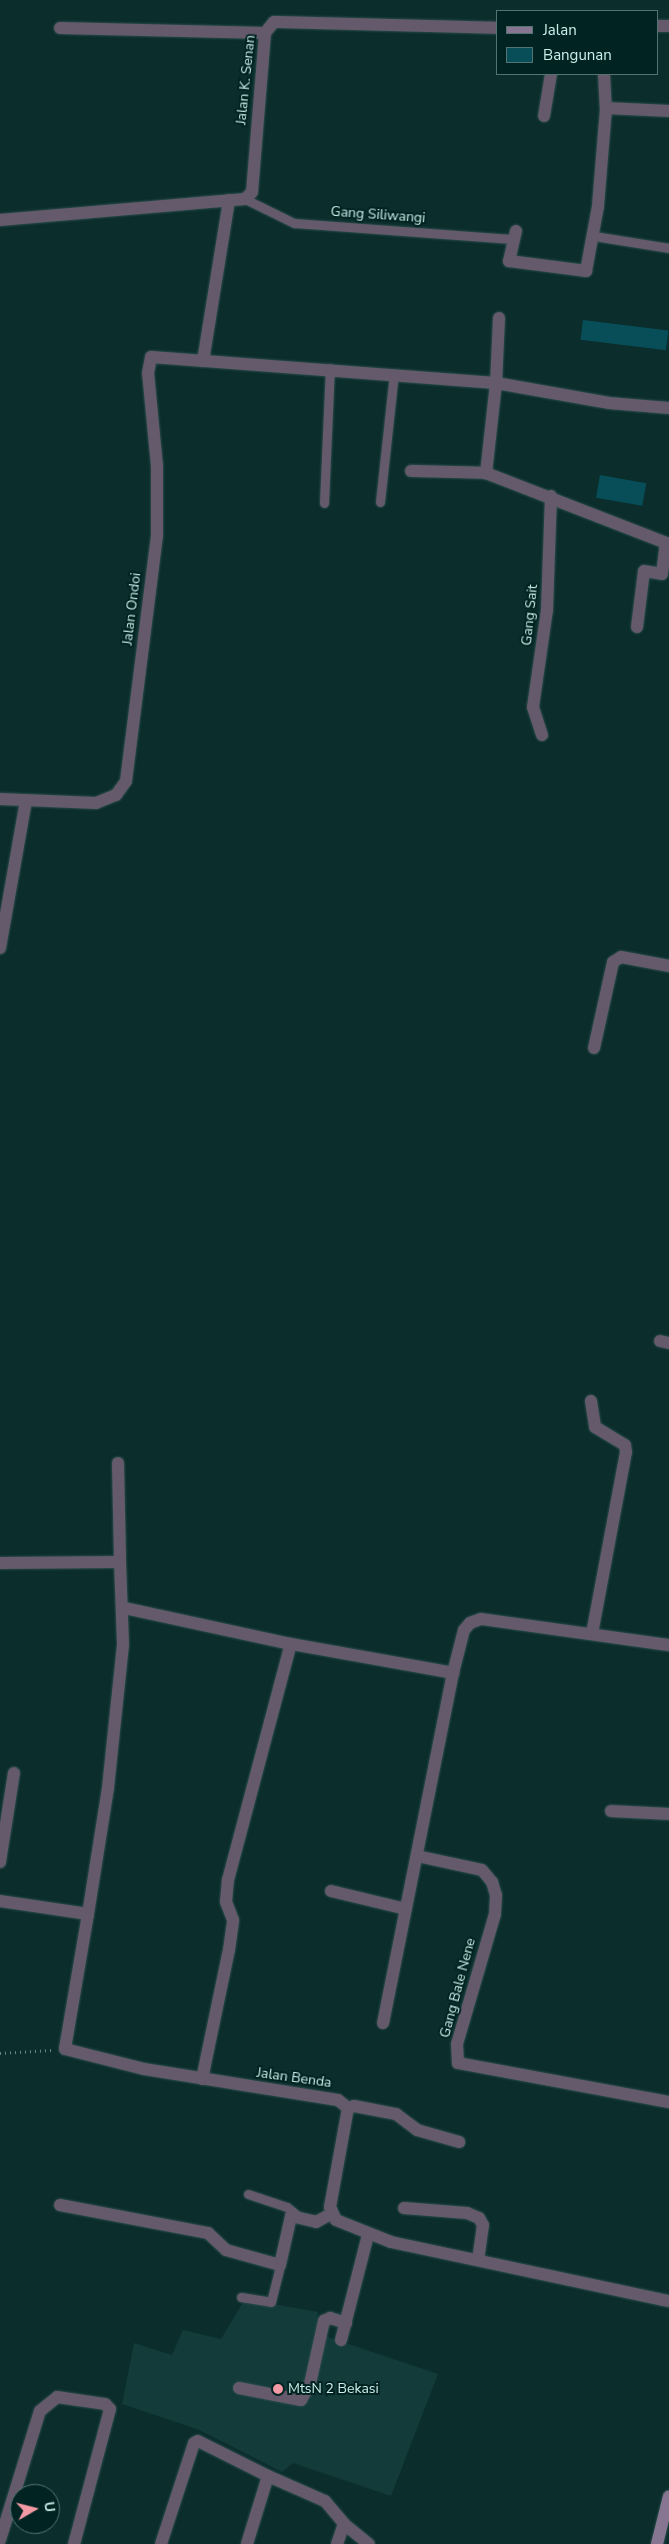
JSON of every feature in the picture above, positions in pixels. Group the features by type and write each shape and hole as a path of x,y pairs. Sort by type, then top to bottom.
{"street":[{"name":"Jalan K. Senan","path":"245,199 252,192 265,33 274,22 497,28"},
{"path":"60,28 265,33"},
{"path":"544,116 551,75"},
{"path":"515,235 509,261 586,271 594,236 606,108 604,75"},
{"path":"606,108 669,111"},
{"path":"0,220 245,199"},
{"path":"229,200 202,361 330,368 496,383 609,403 669,408"},
{"path":"486,473 496,383 499,318"},
{"name":"Jalan Ondoi","path":"0,799 96,804 116,795 126,781 157,535 157,466 148,373 151,357 202,361"},
{"path":"411,471 486,473 551,496 668,544 662,574 644,571 637,627"},
{"name":"Gang Sait","path":"542,735 533,707 548,610 551,496"},
{"path":"0,948 26,801"},
{"path":"594,1048 613,962 621,957 669,966"},
{"path":"591,1401 595,1427 625,1445 626,1452 592,1634"},
{"path":"65,2049 108,1788 124,1608 120,1562 118,1463"},
{"path":"0,1564 120,1562"},
{"path":"124,1608 291,1644 453,1673"},
{"path":"383,2023 453,1673 464,1630 470,1623 481,1619 669,1645"},
{"path":"202,2079 230,1950 233,1920 226,1902 228,1880 291,1644"},
{"path":"0,1862 14,1773"},
{"path":"610,1812 669,1814"},
{"name":"Gang Bale Nene","path":"417,1856 482,1870 492,1882 496,1895 494,1914 457,2044 458,2063 669,2102"},
{"path":"331,1891 406,1909"},
{"path":"0,1901 88,1914"},
{"name":"Jalan Benda","path":"65,2049 144,2069 338,2100 348,2108"},
{"path":"331,2214 348,2108 354,2106 396,2114 417,2130 459,2142"},
{"path":"60,2205 208,2233 226,2250 280,2265 291,2216 316,2222 331,2214"},
{"path":"404,2208 438,2210 479,2218 483,2225 478,2260"},
{"path":"331,2214 368,2235 669,2301"},
{"path":"341,2340 368,2235"},
{"path":"239,2388 301,2400 310,2384 324,2322 330,2318 346,2323"},
{"path":"0,2540 40,2411 57,2397 104,2404 110,2409 74,2544"},
{"path":"161,2544 194,2443 203,2442 268,2476 325,2501 344,2524 369,2544"},
{"path":"247,2544 268,2476"},
{"path":"657,2544 666,2521 669,2496"},
{"path":"337,2544 344,2524"}],"lane":[{"name":"Gang Siliwangi","path":"245,199 294,223 515,235"},
{"path":"594,236 669,248"},
{"path":"324,503 330,368"},
{"path":"380,502 394,374"},
{"path":"248,2194 287,2207 297,2216"},
{"path":"241,2297 271,2302 280,2265"}],"path":[{"path":"0,2053 65,2049"}],"shaded area":[{"name":"MtsN 2 Bekasi","path":"245,2299 318,2312 316,2333 438,2374 391,2496 293,2463 282,2472 197,2429 122,2404 134,2343 172,2355 183,2330 221,2339"}],"building":[{"path":"583,320 668,330 666,350 581,340"},
{"path":"600,475 646,483 642,506 596,498"}],"place":[{"name":"MtsN 2 Bekasi","path":"278,2389"}]}
